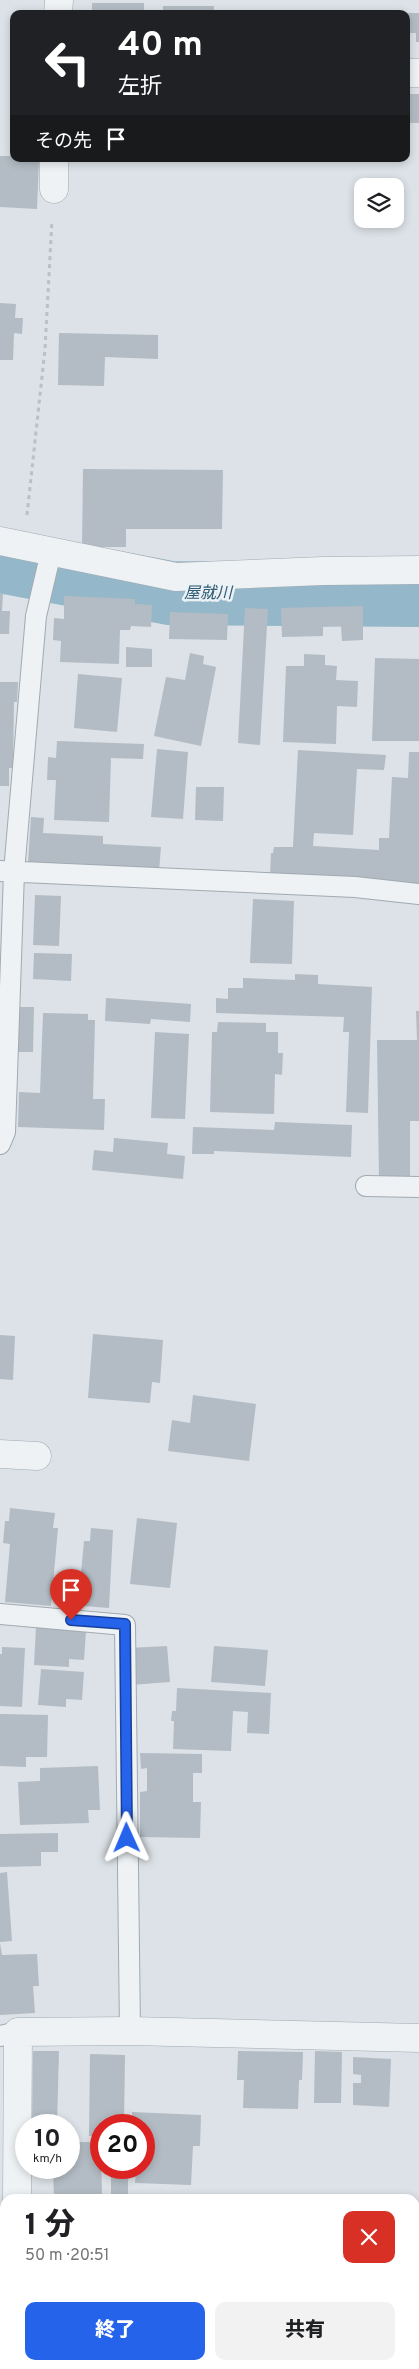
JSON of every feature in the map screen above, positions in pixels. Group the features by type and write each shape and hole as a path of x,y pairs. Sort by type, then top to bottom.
{"street":[{"path":"54,162 54,189"},
{"path":"12,543 48,566 176,577 323,571 419,570"},
{"path":"0,1454 37,1456"},
{"path":"18,2194 9,2034 130,2031 419,2038"}],"lane":[{"path":"0,1144 5,1132 7,872 36,616 48,566"},
{"path":"7,872 355,887 419,894"},
{"path":"366,1186 419,1187"},
{"path":"0,1614 125,1624 130,2031"}],"path":[{"path":"12,543 45,349 54,189"}],"building":[{"path":"92,3 144,3 144,10 92,10"},
{"path":"163,6 214,6 214,10 163,10"},
{"path":"410,13 419,13 419,42 416,42 416,33 410,33"},
{"path":"410,94 419,94 419,123 410,123"},
{"path":"0,156 10,156 10,162 39,162 37,209 0,207"},
{"path":"0,303 16,304 15,318 23,318 22,334 14,333 13,360 0,360"},
{"path":"59,333 158,335 158,359 105,357 104,386 58,385"},
{"path":"83,469 223,470 222,529 126,529 126,547 82,547"},
{"path":"0,594 3,594 2,611 10,611 9,634 0,634"},
{"path":"64,596 135,599 135,604 152,605 151,627 131,626 130,630 120,630 119,664 60,662 61,641 53,640 54,618 64,619"},
{"path":"363,606 363,640 342,641 341,626 323,627 323,636 282,637 281,608"},
{"path":"245,608 268,609 260,745 238,743"},
{"path":"170,612 228,614 227,640 169,639"},
{"path":"126,647 152,649 152,667 126,667"},
{"path":"190,653 204,656 203,664 216,667 201,746 154,736 166,677 185,680"},
{"path":"304,654 325,655 325,665 337,666 336,680 358,681 357,707 337,706 336,744 283,742 286,666 304,666"},
{"path":"375,658 419,659 419,741 372,741"},
{"path":"78,674 122,678 117,732 74,728"},
{"path":"0,682 18,682 17,702 14,702 13,768 9,768 9,786 0,786"},
{"path":"57,741 144,744 143,759 111,758 109,822 54,820 56,780 47,780 48,757 56,758"},
{"path":"157,749 188,752 183,819 151,817"},
{"path":"298,750 386,755 384,770 357,769 353,835 314,833 313,846 379,850 379,838 389,838 392,777 408,778 409,752 419,752 419,884 270,876 271,853 273,853 274,847 293,847"},
{"path":"196,787 224,787 223,821 195,820"},
{"path":"31,817 44,818 43,833 103,836 103,844 161,847 159,871 28,863"},
{"path":"35,895 61,896 59,946 33,945"},
{"path":"253,899 294,901 292,964 250,963"},
{"path":"34,953 72,954 71,981 33,979"},
{"path":"295,974 318,975 318,984 372,987 368,1113 346,1112 349,1032 343,1032 344,1017 216,1013 216,998 228,999 228,988 243,988 243,978 295,980"},
{"path":"106,998 191,1004 190,1022 151,1019 150,1024 105,1021"},
{"path":"16,1007 34,1007 33,1052 15,1052"},
{"path":"416,1011 419,1011 419,1121 410,1121 410,1179 379,1181 377,1040 417,1040"},
{"path":"43,1013 88,1014 88,1020 95,1020 93,1099 105,1099 104,1130 18,1127 19,1092 40,1093"},
{"path":"218,1022 266,1023 266,1032 278,1032 278,1053 283,1053 282,1075 275,1074 274,1114 210,1112 212,1032 217,1032"},
{"path":"155,1032 189,1034 185,1119 151,1118"},
{"path":"275,1122 352,1125 351,1157 214,1151 214,1154 192,1154 193,1127 274,1130"},
{"path":"114,1138 168,1143 167,1154 185,1156 183,1179 92,1170 94,1150 113,1152"},
{"path":"93,1334 163,1340 160,1383 152,1382 150,1403 88,1398"},
{"path":"0,1335 15,1336 13,1380 0,1379"},
{"path":"193,1395 256,1404 249,1461 168,1451 172,1420 190,1423"},
{"path":"10,1508 55,1513 53,1528 58,1528 51,1606 5,1602 10,1544 3,1543 5,1521 9,1521"},
{"path":"137,1518 177,1523 170,1588 130,1584"},
{"path":"91,1528 113,1530 109,1608 83,1606 84,1573 81,1573 84,1541 90,1541"},
{"path":"36,1627 86,1631 84,1660 69,1659 69,1667 34,1665"},
{"path":"167,1646 170,1682 131,1685 128,1648"},
{"path":"214,1646 268,1650 265,1686 211,1682"},
{"path":"2,1647 25,1648 22,1707 0,1706 0,1654 2,1654"},
{"path":"41,1669 84,1672 82,1700 66,1699 66,1707 38,1705"},
{"path":"177,1688 271,1693 269,1734 247,1733 248,1712 233,1711 231,1751 173,1749 174,1721 171,1721 172,1711 176,1711"},
{"path":"0,1714 48,1715 47,1757 26,1757 26,1767 0,1766"},
{"path":"140,1753 202,1754 202,1773 193,1773 193,1802 201,1802 200,1838 140,1837 140,1792 147,1791 147,1768 141,1769"},
{"path":"98,1766 100,1810 88,1810 89,1823 20,1825 18,1782 40,1781 40,1768"},
{"path":"58,1833 58,1852 41,1852 41,1866 0,1867 0,1834"},
{"path":"7,1872 12,1941 0,1942 0,1873"},
{"path":"0,1943 2,1955 37,1954 39,1986 33,1986 35,2013 0,2015"},
{"path":"33,2051 59,2051 57,2114 32,2114"},
{"path":"238,2051 303,2052 302,2080 299,2080 298,2109 243,2108 244,2080 237,2080"},
{"path":"315,2051 342,2052 341,2103 314,2103"},
{"path":"90,2054 125,2055 124,2114 90,2114 89,2136"},
{"path":"353,2057 391,2059 389,2107 353,2105 353,2083 361,2083 361,2075 353,2074"},
{"path":"132,2112 201,2115 200,2146 193,2146 191,2185 135,2183 135,2179 155,2179 155,2114 132,2114"},
{"path":"80,2142 90,2142 90,2179 102,2179 102,2194 54,2194 53,2179 80,2179"},
{"path":"111,2179 128,2179 128,2194 111,2194"}],"waterway":[{"name":"屋就川","path":"0,561 170,593 419,595"}],"route":[{"path":"71,1620 125,1624 127,1838"}]}
